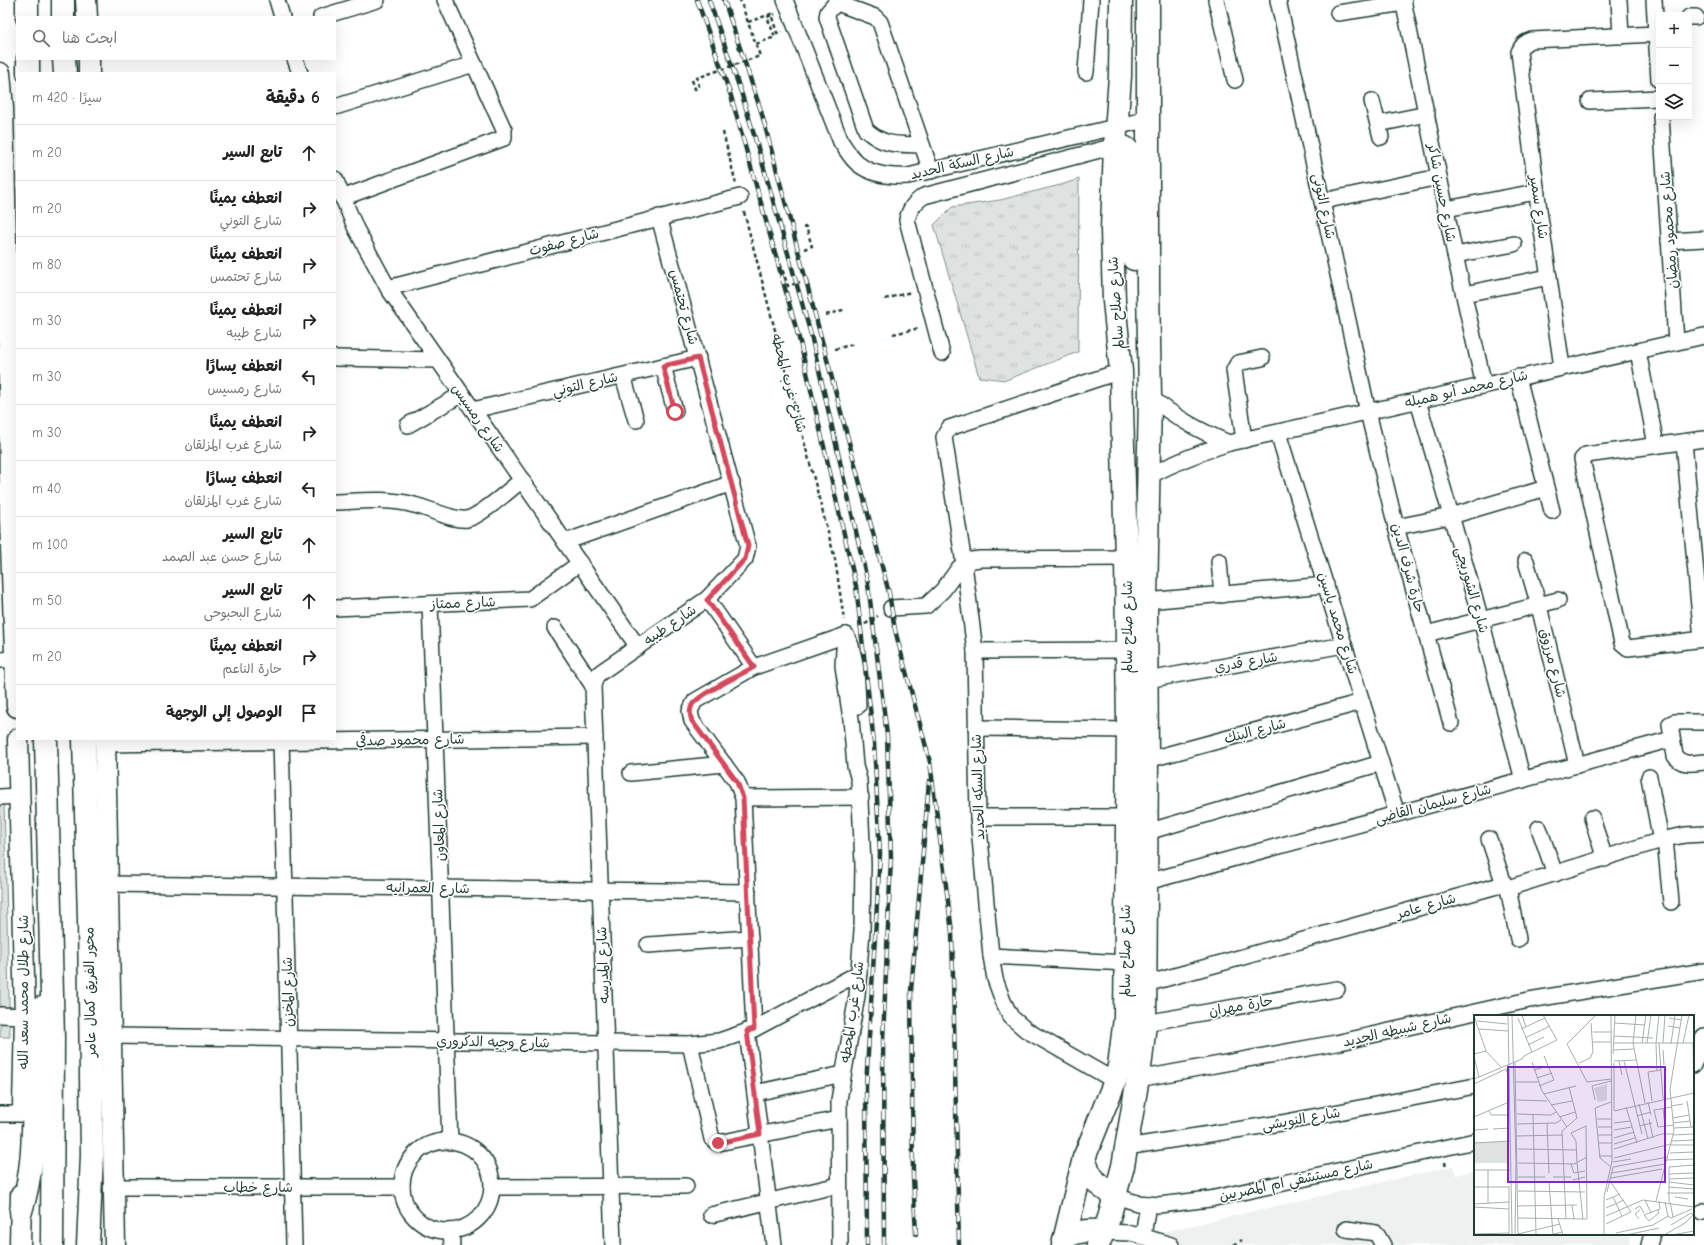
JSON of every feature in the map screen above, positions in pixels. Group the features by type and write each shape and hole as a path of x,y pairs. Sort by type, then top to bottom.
{"highway":[{"path":"26,0 27,16"},
{"path":"62,0 63,16"},
{"name":"شارع صلاح سالم","path":"1064,1241 1084,1158 1114,1081 1121,1055 1124,1034 1128,730 1126,558 1121,371 1113,277 1112,230 1115,136 1120,76 1121,0"},
{"name":"شارع صلاح سالم","path":"1100,1239 1116,1196 1138,1079 1145,1023 1147,882 1146,600 1147,477 1150,397 1148,286 1148,0"},
{"path":"28,60 28,72"},
{"path":"64,60 65,72"},
{"path":"1115,136 1130,151 1132,159 1133,256 1138,274 1148,286"},
{"path":"46,740 53,1038 52,1245"},
{"name":"محور الفريق كمال عامر","path":"84,740 89,927 92,1156 88,1245"},
{"path":"21,1211 26,1196 32,1163 36,1055 51,921"},
{"path":"1084,1158 1090,1174 1095,1181 1104,1190 1116,1196"},
{"path":"1064,1241 1080,1231 1087,1230 1100,1239"}],"main road":[{"path":"86,0 87,16"},
{"path":"89,60 89,72"},
{"path":"0,73 3,108 5,519 8,660 16,702"},
{"name":"شارع طلال محمد سعد الله","path":"18,740 10,797 25,1016 20,1245"},
{"path":"105,742 115,1245"}],"street":[{"path":"277,0 282,16"},
{"path":"324,16 377,0"},
{"path":"342,198 502,140 505,136 504,130 445,0"},
{"path":"1086,72 1091,0"},
{"path":"1216,0 1235,80"},
{"name":"شارع التونى","path":"1278,0 1368,412"},
{"path":"1619,0 1621,36 1656,24"},
{"path":"1654,0 1656,16"},
{"path":"1338,13 1403,2"},
{"name":"شارع حسين شاكر","path":"1403,2 1440,176 1455,255 1484,386"},
{"name":"شارع السكة الحديد","path":"786,4 841,142 856,162 871,172 893,177 931,172 1115,136 1149,120"},
{"path":"922,145 890,143 876,139 866,130 827,17 828,12 835,4 840,4 875,17 880,22 922,145 931,172"},
{"name":"شارع سمير","path":"1562,367 1536,192 1519,52 1521,46 1532,40 1621,36"},
{"path":"296,60 300,72"},
{"path":"336,107 474,64"},
{"path":"1590,101 1656,98"},
{"path":"1372,101 1379,131 1427,114"},
{"name":"شارع محمود رمضان","path":"1661,120 1676,342"},
{"path":"942,353 907,220 915,202 924,196 1115,136"},
{"path":"1322,200 1440,176"},
{"name":"شارع رمسيس","path":"336,182 342,198 371,259 388,288 638,647"},
{"path":"1446,209 1536,192"},
{"name":"شارع صفوت","path":"388,288 740,197"},
{"name":"شارع تحتمس","path":"659,217 747,540 748,553 745,559"},
{"path":"1669,241 1704,239"},
{"path":"1455,255 1514,244"},
{"path":"1464,294 1549,277"},
{"name":"شارع محمد أبو هميله","path":"1147,477 1180,460 1228,443 1278,433 1518,377 1704,336"},
{"path":"1638,351 1656,445"},
{"path":"336,358 438,360"},
{"name":"شارع التوني","path":"473,410 698,358"},
{"path":"1244,440 1234,370 1238,363 1262,358"},
{"path":"663,366 675,412"},
{"name":"شارع السكه الحديد","path":"1114,1081 1026,1030 1011,1017 995,979 991,956 978,817 975,651 964,564 944,440 945,433 949,428 1121,371"},
{"path":"623,376 636,420"},
{"path":"1518,377 1552,511"},
{"path":"408,425 462,394"},
{"path":"1150,397 1174,416 1200,432 1228,443"},
{"name":"شارع الشوربجى","path":"1418,401 1481,620 1523,780"},
{"name":"حارة شرف الدين","path":"1368,412 1396,527 1451,722"},
{"name":"شارع محمد ياسين","path":"1278,433 1397,814"},
{"path":"1684,442 1703,639 1628,648 1622,643 1582,459 1586,455 1704,439"},
{"path":"336,502 380,501 414,504 458,519 467,519 479,514 522,480"},
{"path":"565,542 732,483"},
{"path":"1396,527 1451,516 1546,488"},
{"path":"891,608 926,606 943,590 955,572 964,564 980,558 1126,558"},
{"name":"شارع طيبه","path":"593,686 596,676 601,672 707,600 745,559"},
{"path":"1219,561 1222,595"},
{"name":"شارع مرزوق","path":"1526,561 1539,606 1577,765"},
{"name":"شارع ممتاز","path":"336,608 530,599 580,563"},
{"path":"1146,600 1222,595 1326,585"},
{"path":"707,600 754,667"},
{"path":"1426,634 1558,600"},
{"name":"شارع المعاون","path":"430,604 450,1142"},
{"path":"555,628 593,686"},
{"path":"774,1245 755,1093 751,1030 750,938 743,798 737,782 692,721 690,711 692,705 699,698 754,667 846,635"},
{"name":"شارع غرب المحطه","path":"840,1245 840,1100 843,1074 857,996 862,930 863,864 860,780 855,766 851,719 843,666 846,635"},
{"name":"شارع قدري","path":"1147,680 1344,645"},
{"path":"975,651 1127,650"},
{"name":"شارع المدرسه","path":"593,686 613,1245"},
{"name":"شارع البنك","path":"1147,760 1362,702"},
{"path":"1704,722 1672,722 1670,724 1675,756 1681,762 1704,762"},
{"path":"976,728 1128,730"},
{"name":"شارع محمود صدقي","path":"336,740 595,737"},
{"name":"شارع سليمان القاضى","path":"1147,882 1672,739"},
{"name":"شارع محمود صدقي","path":"105,742 281,740"},
{"name":"شارع المخزن","path":"281,740 294,1245"},
{"path":"1147,832 1381,763"},
{"path":"631,773 724,764"},
{"path":"1649,777 1663,840 1671,902"},
{"path":"743,798 861,797"},
{"path":"978,817 1126,817"},
{"path":"1592,818 1605,859"},
{"path":"1538,828 1555,874"},
{"name":"شارع عامر","path":"1146,984 1555,874 1663,840 1685,835 1704,834"},
{"path":"1489,840 1506,886 1518,939"},
{"name":"شارع العمرانيه","path":"108,884 748,892"},
{"path":"648,945 750,938"},
{"path":"991,956 1126,963"},
{"name":"شارع شبيطه الجديد","path":"1138,1079 1336,1043 1529,1000 1704,971"},
{"name":"شارع وجيه الدكروري","path":"111,1036 690,1044 719,1041 751,1030 859,972"},
{"name":"حارة مهران","path":"1145,1023 1337,989"},
{"path":"0,1015 25,1016"},
{"path":"1694,1061 1699,1042"},
{"path":"690,1044 712,1139 718,1143 840,1119"},
{"path":"755,1093 843,1074"},
{"name":"شارع النويشى","path":"1126,1147 1281,1123 1474,1086"},
{"path":"0,1114 23,1114"},
{"name":"شارع مستشفي ام المصريين","path":"1116,1196 1132,1202 1159,1205 1210,1198 1474,1141"},
{"path":"438,1142 450,1142 462,1144 472,1149 480,1156 489,1170 492,1187 487,1208 481,1217 462,1229 452,1238 417,1220 409,1210 404,1199 402,1187 406,1169 416,1154 426,1146 438,1142"},
{"path":"711,1215 840,1184"},
{"path":"492,1187 686,1186"},
{"name":"شارع خطاب","path":"114,1187 402,1187"},
{"path":"1143,1236 1148,1204"},
{"path":"1346,1229 1376,1233 1383,1245"},
{"path":"1100,1239 1131,1233 1171,1245"},
{"path":"1649,1245 1652,1235"},
{"path":"1100,1239 1116,1236 1128,1245"}],"path":[{"path":"692,80 695,89 699,87 697,78 760,56 740,0"},
{"path":"756,44 775,37 767,16 786,4"},
{"path":"748,22 771,14"},
{"name":"شارع غرب المحطه","path":"723,132 835,558 846,635"},
{"path":"803,228 806,227 812,246 804,249"},
{"path":"778,257 788,286 800,282"},
{"path":"884,299 925,288"},
{"path":"826,315 846,309"},
{"path":"893,334 934,324"},
{"path":"835,349 855,344"},
{"path":"846,635 891,608"},
{"path":"1234,1245 1242,1240"}],"shaded area":[{"path":"1453,1166 1456,1175 1474,1170 1474,1235 1630,1235 1629,1245 1157,1245 1158,1233"}],"green space":[{"path":"1079,179 1078,352 1006,380 979,377 934,225 952,207 1000,200"},
{"path":"0,801 4,801 10,1037 0,1037"}],"railway":[{"path":"697,0 731,96 800,342 856,586 874,743 880,854 866,1086 867,1245"},
{"path":"709,0 742,95 811,335 868,584 887,735 891,858 883,1040 884,1245"},
{"path":"724,0 761,111 889,593 895,630 930,762 952,932 959,1245"},
{"path":"916,1234 913,1177 911,991 929,781"}],"route":[{"path":"675,412 663,366 698,358 748,546 748,553 745,559 707,600 754,667 699,698 692,705 690,711 692,721 737,782 743,798 754,1029 747,1031 760,1134 718,1143"}]}
